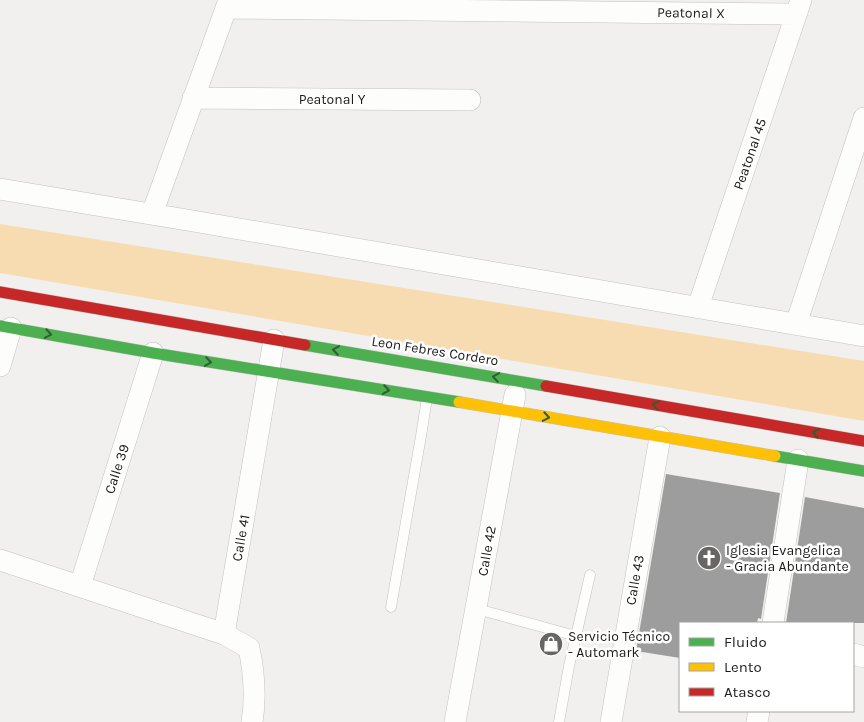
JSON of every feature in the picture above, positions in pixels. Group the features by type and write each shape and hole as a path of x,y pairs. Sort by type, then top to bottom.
{"street":[{"name":"Peatonal X","path":"228,4 799,7"},
{"path":"152,214 228,4"},
{"name":"Peatonal 45","path":"698,307 799,7"},
{"name":"Peatonal Y","path":"194,98 470,100"},
{"path":"796,324 864,118"},
{"path":"0,189 864,336"},
{"name":"Leon Febres Cordero","path":"0,292 864,441"},
{"path":"0,366 6,327 153,353 512,410 660,438 864,471"},
{"name":"Calle 41","path":"224,634 274,340"},
{"name":"Calle 39","path":"80,586 153,353"},
{"name":"Calle 42","path":"456,722 518,380"},
{"name":"Calle 43","path":"611,722 660,438"},
{"path":"773,622 798,460"},
{"path":"0,560 224,634 249,648 253,666 254,711 252,722"}],"lane":[{"path":"390,607 420,446 427,397"},
{"path":"559,722 569,666 590,575"},
{"path":"477,608 576,636"}],"shaded area":[{"path":"0,224 864,361 864,421 0,273"}],"building":[{"name":"Iglesia Evangelica - Gracia Abundante","path":"666,474 780,493 761,619 758,618 757,622 679,622 679,658 636,651"},
{"path":"805,497 864,508 864,623 786,622"}],"traffic: fast":[{"path":"0,326 153,353 459,402"},
{"path":"305,345 546,386"},
{"path":"775,456 864,471"}],"traffic: slow":[{"path":"459,402 775,456"}],"traffic: jam":[{"path":"0,292 305,345"},
{"path":"546,386 864,441"}],"place":[{"name":"Iglesia Evangelica - Gracia Abundante","path":"709,558"},
{"name":"Servicio Técnico - Automark","path":"551,644"}]}
